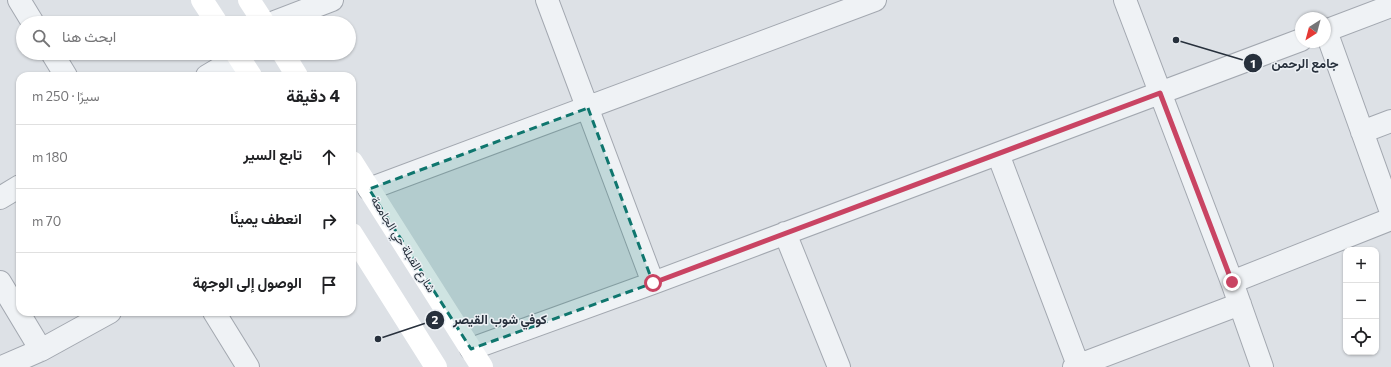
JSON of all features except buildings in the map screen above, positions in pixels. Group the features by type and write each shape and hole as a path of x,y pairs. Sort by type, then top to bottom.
{"main road":[{"path":"202,0 212,16"},
{"path":"249,0 259,16"},
{"path":"240,60 248,72"},
{"path":"287,60 295,72"},
{"name":"شارع القبلة حي الجامعة","path":"356,168 476,358"},
{"path":"356,240 436,367"}],"street":[{"path":"19,0 29,16"},
{"path":"290,16 332,0"},
{"path":"547,0 653,283"},
{"path":"369,189 875,0"},
{"path":"1125,0 1232,282 1262,367"},
{"path":"1331,29 1391,6"},
{"path":"476,358 653,283 1295,42"},
{"path":"1331,45 1391,212"},
{"path":"56,60 64,72"},
{"path":"213,72 230,60"},
{"path":"1362,132 1391,121"},
{"path":"998,154 1076,366 1240,304"},
{"path":"0,198 16,188"},
{"path":"1232,282 1391,220"},
{"path":"785,233 839,367"},
{"path":"0,282 16,309"},
{"path":"20,316 41,350"},
{"path":"2,367 41,350 103,316"},
{"path":"216,316 248,367"}],"highlighted area":[{"path":"588,108 653,283 471,349 369,189"}],"place":[{"name":"جامع الرحمن","path":"1176,40"},
{"name":"كوفي شوب القيصر","path":"378,339"}],"route":[{"path":"653,283 1160,93 1232,282"}]}
